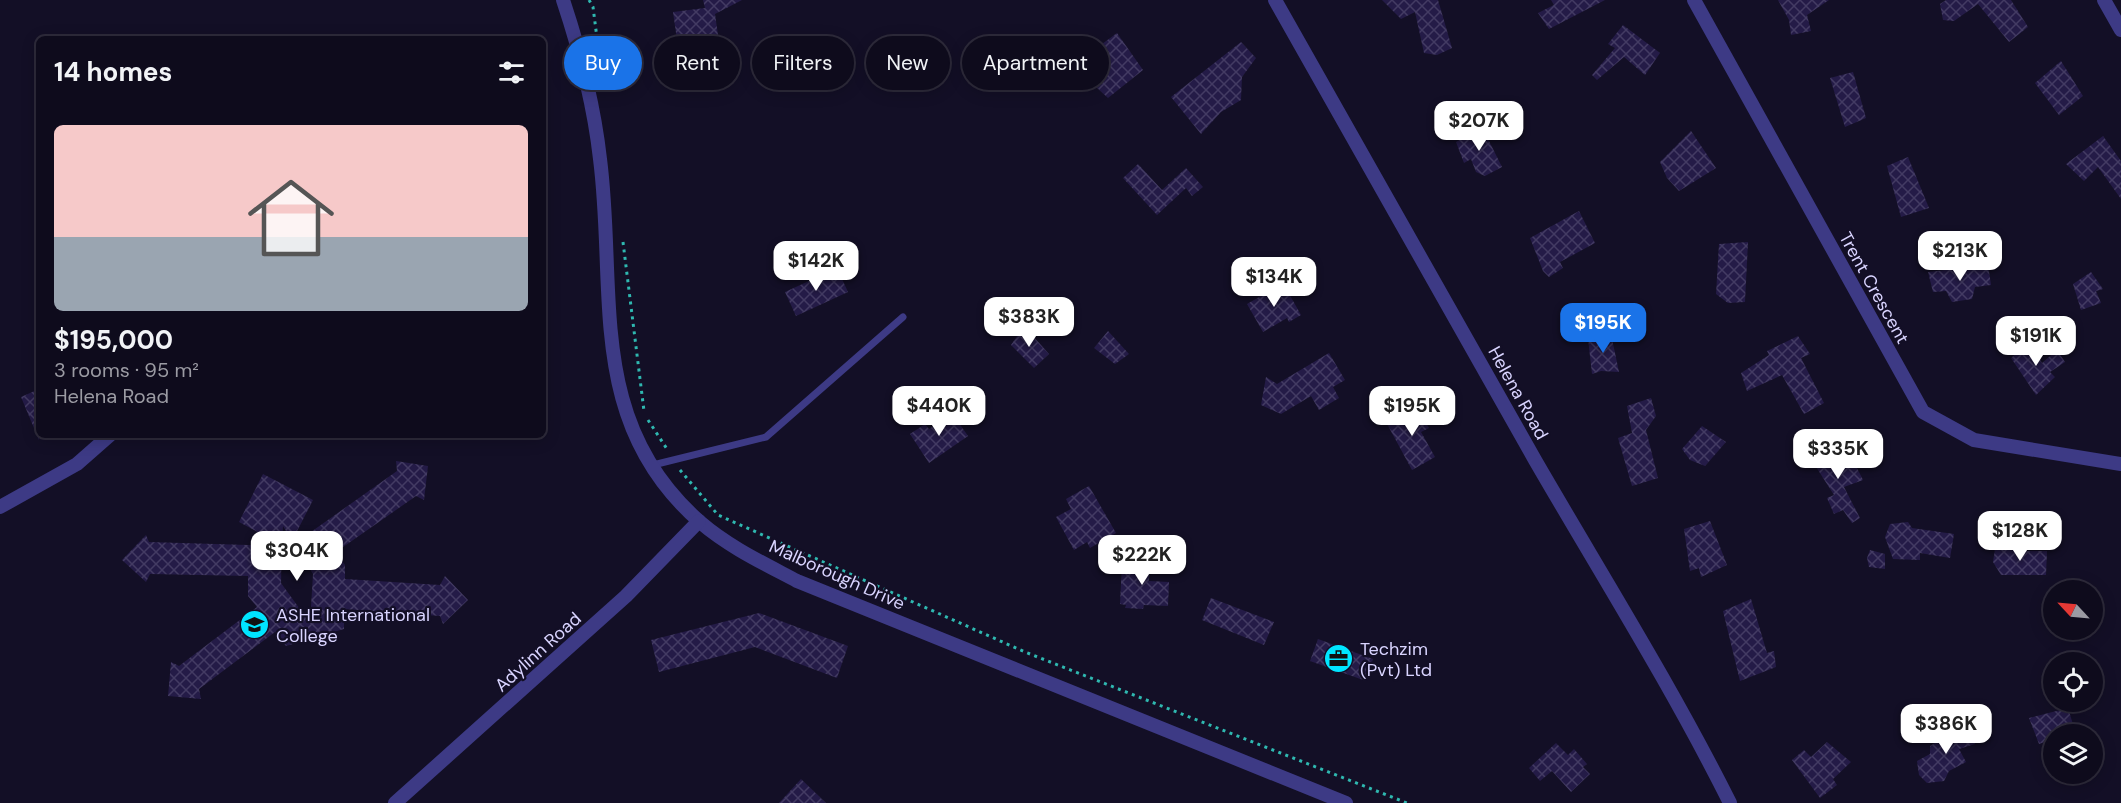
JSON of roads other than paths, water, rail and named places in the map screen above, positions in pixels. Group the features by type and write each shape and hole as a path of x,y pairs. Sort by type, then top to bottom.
{"street":[{"name":"Malborough Drive","path":"563,0 593,112 600,160 610,344 615,374 628,422 653,465 679,501 721,539 796,581 1346,803"},
{"name":"Helena Road","path":"1275,0 1402,220 1535,460 1686,715 1730,803"},
{"name":"Trent Crescent","path":"1694,0 1923,412 1974,440 2121,464"},
{"path":"2104,0 2121,30"},
{"path":"0,507 77,464 107,438"},
{"name":"Adylinn Road","path":"395,803 626,596 699,521"}],"lane":[{"path":"653,465 758,441 772,433 856,355 903,317"}],"place":[{"name":"ASHE International College","path":"255,625"},
{"name":"Techzim (Pvt) Ltd","path":"1339,659"}]}
